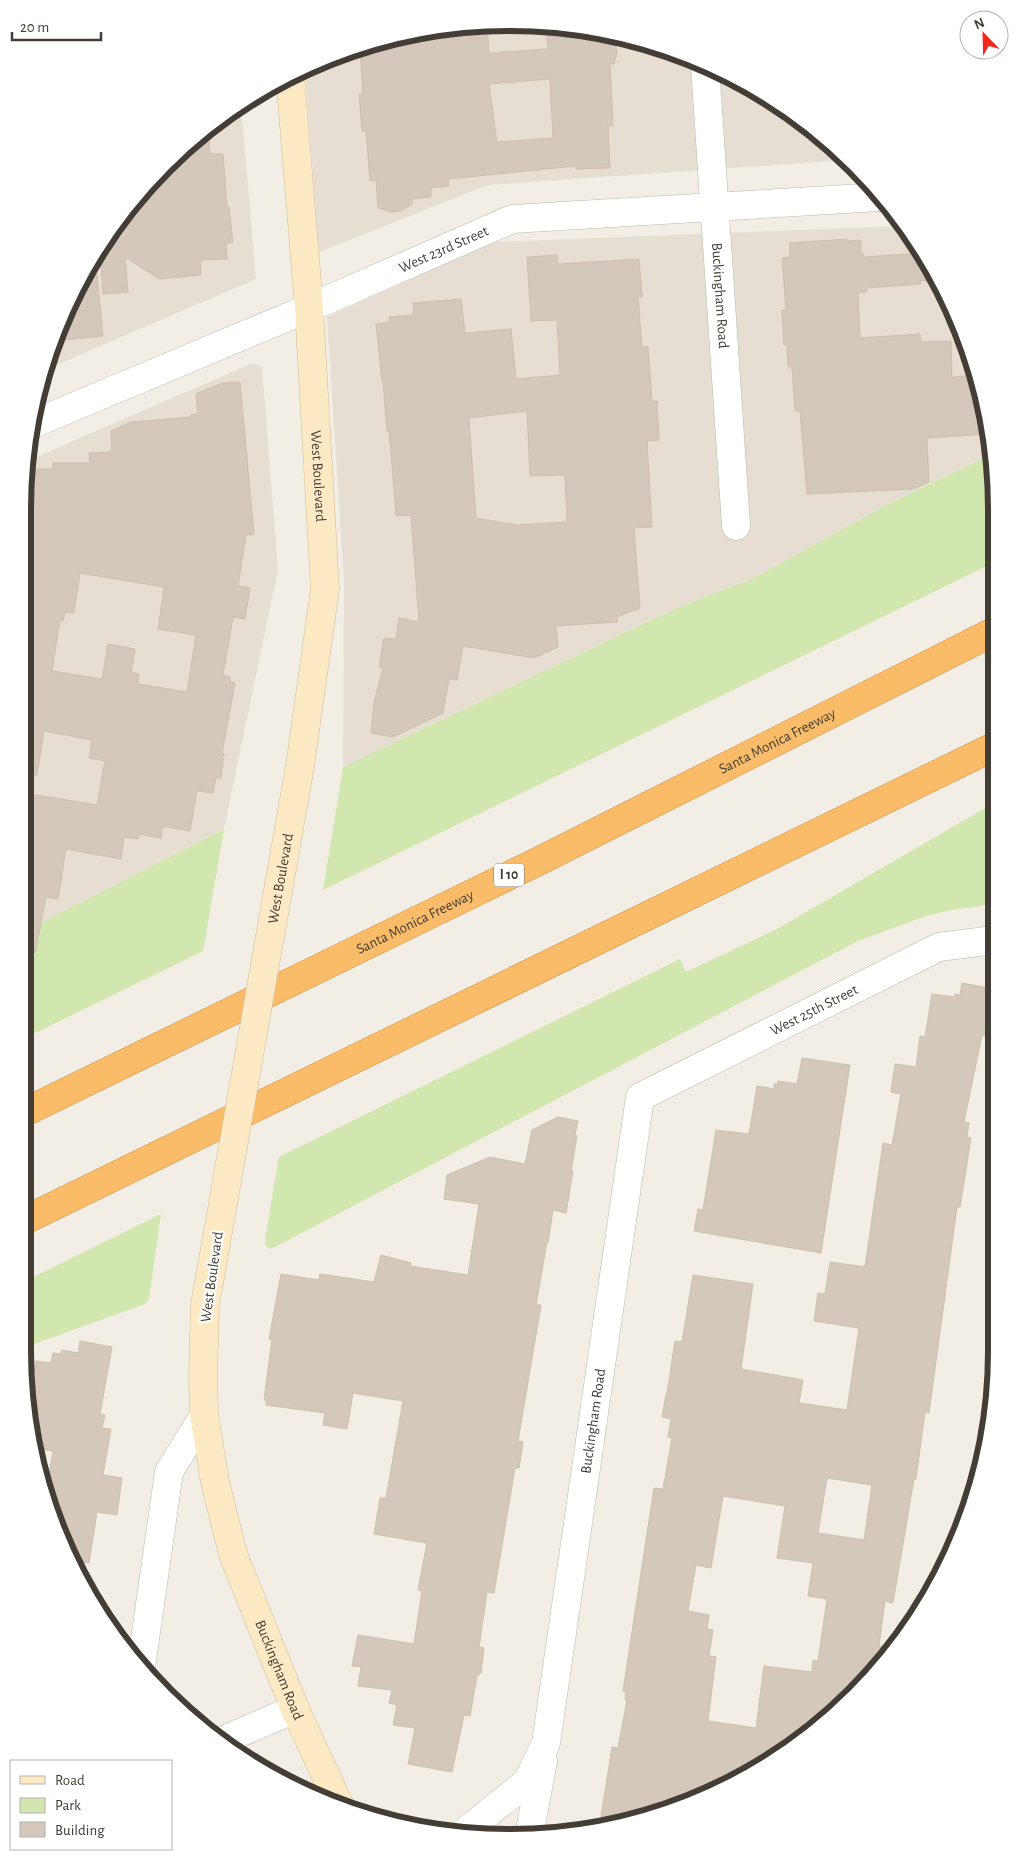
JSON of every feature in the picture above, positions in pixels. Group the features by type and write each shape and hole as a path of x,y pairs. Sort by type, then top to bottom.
{"highway":[{"name":"Santa Monica Freeway","path":"31,1109 537,862 988,635"},
{"path":"31,1217 988,749"}],"street":[{"name":"Buckingham Road","path":"705,73 736,526"},
{"name":"West Boulevard","path":"204,1415 205,1305 300,766 325,589 309,308 291,85"},
{"name":"West 23rd Street","path":"39,420 309,308 512,218 872,197"},
{"name":"West 25th Street","path":"640,1097 939,947 988,941"},
{"name":"Buckingham Road","path":"530,1828 546,1743 640,1097"},
{"name":"Buckingham Road","path":"204,1415 215,1482 233,1554 295,1709 335,1795"},
{"path":"142,1657 169,1472 204,1415"},
{"path":"228,1737 295,1709"},
{"name":"Buckingham Road","path":"470,1827 527,1782 546,1743"}],"shaded area":[{"path":"478,32 541,32 603,40 633,48 693,68 749,95 801,130 837,161 488,185 319,252 306,77 356,57 416,40"},
{"path":"242,114 256,279 54,366 68,326 95,270 130,218 171,171 218,130"},
{"path":"895,226 924,270 951,326 962,356 979,416 985,457 886,505 752,579 701,598 649,621 343,767 344,580 327,317 493,242"},
{"path":"253,363 262,367 278,569 224,829 31,928 31,510 34,458"}],"green space":[{"path":"985,457 988,510 988,565 323,890 343,767 649,621 701,598 752,579 886,505"},
{"path":"988,806 988,905 926,916 858,941 271,1249 266,1246 265,1240 279,1157 680,959 686,972 777,929"},
{"path":"224,829 203,951 31,1035 31,928"},
{"path":"161,1214 149,1299 145,1304 31,1345 31,1278"}],"building":[{"path":"488,32 489,53 548,49 547,33 612,42 616,47 617,53 614,64 610,64 613,126 608,126 610,168 576,169 576,166 448,179 449,186 431,188 431,197 412,199 412,204 401,211 391,212 378,208 376,180 370,181 366,131 362,131 359,94 363,94 360,56 416,40","holes":["550,79 553,138 497,142 489,84"]},
{"path":"209,138 210,154 223,154 227,207 229,207 233,243 226,243 227,259 200,260 201,275 159,279 125,257 128,292 103,294 101,261 112,244 150,194 171,171"},
{"path":"847,239 847,241 861,240 861,253 864,253 864,257 913,254 924,270 929,280 920,281 921,284 866,288 867,292 858,293 860,338 920,334 921,342 951,341 952,377 968,376 982,435 927,438 929,482 913,489 807,494 800,411 795,411 792,367 788,367 787,345 784,345 782,310 786,310 782,258 790,257 790,243"},
{"path":"557,255 558,264 639,259 642,297 638,297 642,347 648,347 652,401 657,401 659,440 647,441 652,527 634,528 640,608 617,617 617,622 556,626 558,647 534,658 463,646 457,680 449,679 443,713 393,737 371,733 374,702 383,668 379,667 384,638 396,639 399,618 419,622 411,515 396,516 390,439 389,431 387,432 376,324 390,322 389,317 414,315 413,303 461,299 465,333 511,329 516,379 560,375 557,320 531,321 527,257","holes":["527,411 530,476 565,475 567,522 516,525 476,518 469,418"]},
{"path":"96,268 103,336 63,340"},
{"path":"240,382 254,534 246,535 238,586 250,588 245,619 233,617 223,675 230,677 230,682 235,683 222,753 224,754 221,778 216,778 213,793 197,791 190,831 163,826 161,838 139,834 138,839 124,837 121,859 66,849 58,899 46,897 35,953 31,953 31,794 97,805 105,761 89,758 92,740 44,731 37,775 31,775 31,510 32,487 36,487 37,469 53,469 53,463 90,463 89,453 112,452 111,431 131,422 191,417 191,415 198,414 196,394 222,383","holes":["80,573 164,587 158,629 196,635 187,692 138,684 139,674 131,672 135,649 108,644 102,679 52,671 60,620 63,621 65,612 74,613"]},
{"path":"962,983 988,988 988,1029 987,1036 982,1035 964,1122 969,1123 967,1137 971,1138 960,1207 957,1207 929,1413 925,1412 916,1479 914,1479 893,1603 885,1601 879,1646 885,1647 848,1689 825,1710 801,1730 749,1765 693,1792 663,1803 600,1820 612,1747 618,1748 627,1700 625,1700 626,1692 623,1691 654,1488 663,1489 672,1438 668,1437 671,1419 662,1417 675,1341 682,1342 693,1275 753,1284 741,1369 803,1380 799,1403 847,1410 859,1328 814,1321 818,1293 825,1294 830,1262 865,1267 883,1143 892,1145 901,1094 891,1092 895,1064 916,1067 920,1036 925,1037 932,994 955,997 955,994 960,995","holes":["827,1478 872,1485 864,1540 818,1533","723,1496 785,1506 777,1558 813,1563 808,1596 827,1599 818,1661 813,1660 812,1672 764,1666 756,1728 708,1721 716,1657 709,1656 713,1630 707,1629 709,1615 688,1611 696,1565 711,1568"]},
{"path":"802,1058 850,1065 821,1253 694,1231 698,1209 703,1210 716,1130 749,1134 757,1086 774,1089 774,1084 778,1084 778,1081 797,1084"},
{"path":"558,1117 578,1121 571,1171 573,1171 566,1213 553,1210 547,1242 536,1305 541,1305 518,1441 523,1442 519,1468 515,1468 494,1593 487,1592 479,1647 484,1648 481,1673 477,1676 470,1716 464,1715 452,1772 408,1764 415,1728 393,1725 397,1705 389,1703 392,1690 358,1686 361,1667 352,1666 358,1635 414,1644 422,1591 418,1590 427,1543 374,1534 380,1498 386,1498 403,1401 353,1393 347,1429 323,1425 325,1413 266,1405 266,1400 264,1400 272,1339 269,1339 281,1274 319,1280 320,1274 374,1282 381,1255 411,1263 410,1266 468,1275 479,1204 444,1199 447,1175 490,1157 525,1164 532,1130"},
{"path":"80,1341 112,1347 100,1414 105,1415 102,1428 111,1429 103,1475 122,1478 117,1515 97,1512 89,1563 81,1562 57,1504 49,1476 53,1451 41,1449 32,1384 36,1361 51,1363 53,1353 61,1354 62,1350 78,1353"}]}
